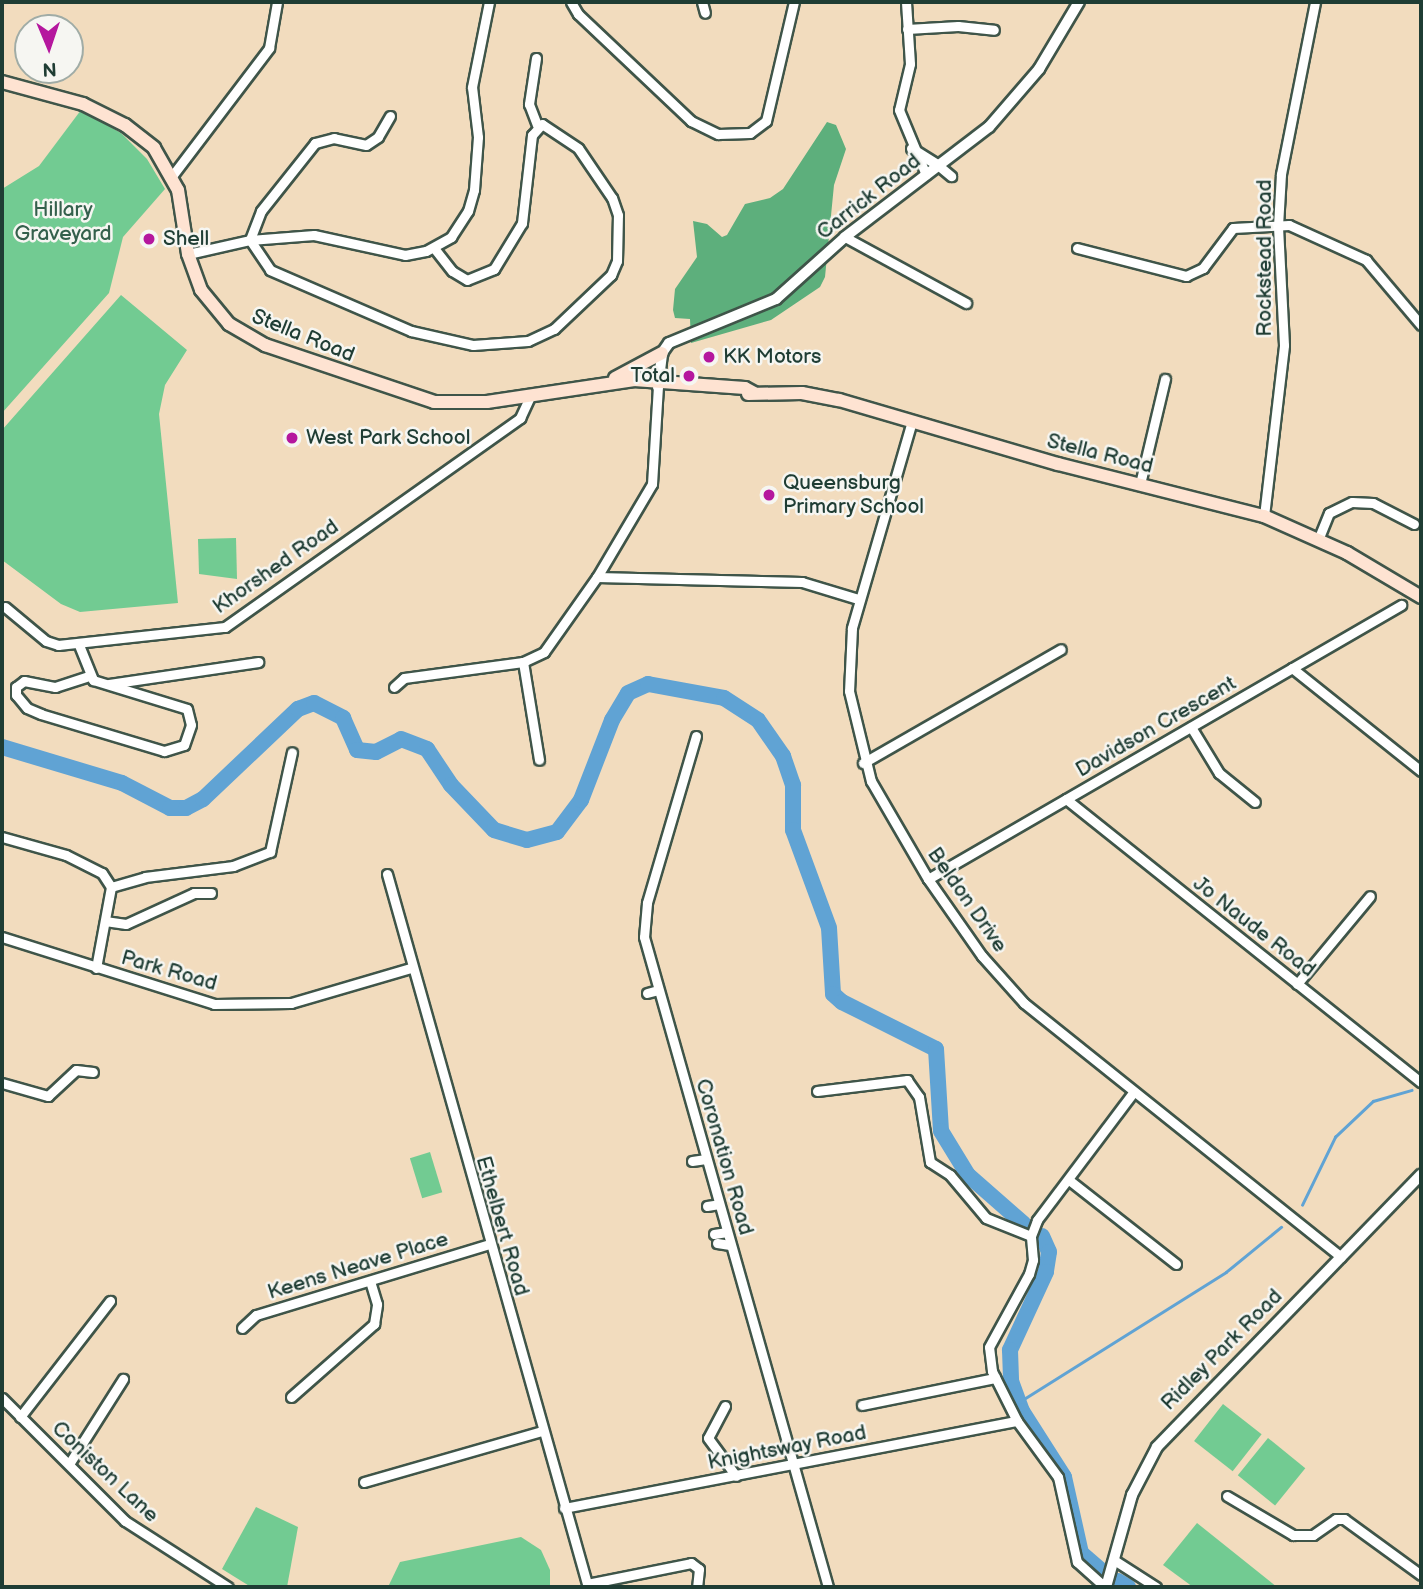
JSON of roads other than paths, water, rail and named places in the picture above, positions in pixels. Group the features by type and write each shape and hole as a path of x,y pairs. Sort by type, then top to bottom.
{"main road":[{"name":"Stella Road","path":"2,82 83,104 108,115 154,148 173,176 188,254 201,290 229,324 265,345 426,400 469,403 530,397 602,385 657,383 754,393 820,396 1264,516 1318,540 1421,597"},
{"path":"602,385 662,353"}],"street":[{"path":"173,176 269,48 277,2"},
{"path":"188,254 250,240 326,235 405,255 434,248 460,224 474,190 478,137 472,87 489,2"},
{"path":"571,2 578,14 691,121 718,134 750,134 766,121 794,2"},
{"path":"702,2 705,13"},
{"path":"906,2 910,64 899,110 912,149 926,175"},
{"name":"Carrick Road","path":"662,353 691,331 776,299 845,237 989,127 1019,94 1079,2"},
{"name":"Rockstead Road","path":"1264,516 1284,345 1278,226 1281,174 1315,2"},
{"path":"907,29 958,26 994,30"},
{"path":"434,248 452,271 467,280 494,269 522,223 532,135 537,125 529,104 536,58"},
{"path":"250,240 261,211 315,144 334,138 366,145 378,137 390,116"},
{"path":"250,240 270,270 390,324 473,345 537,338 608,279 615,267 618,235 612,198 578,148 552,126 537,125"},
{"path":"912,149 951,176"},
{"path":"1082,249 1186,276 1203,268 1233,228 1296,227 1366,260 1421,325"},
{"path":"845,237 967,303"},
{"path":"394,687 404,678 523,662 544,652 597,577 652,484 657,383 662,353"},
{"path":"1140,484 1165,379"},
{"name":"Khorshed Road","path":"5,607 46,641 79,645 225,627 520,418 530,397"},
{"name":"Beldon Drive","path":"912,421 858,599 848,673 863,763 928,879 982,956 1024,1003 1132,1094 1341,1257"},
{"path":"1318,540 1329,513 1352,502 1373,503 1414,524"},
{"path":"597,577 802,582 858,599"},
{"name":"Davidson Crescent","path":"928,879 1401,605"},
{"path":"79,645 89,676 104,686 144,693 187,709 191,725 184,745 164,751 41,714 27,708 16,695 16,687 24,681 55,687 89,676"},
{"path":"863,763 1061,649"},
{"path":"104,686 258,662"},
{"path":"523,662 539,760"},
{"path":"1292,668 1421,771"},
{"path":"1191,727 1219,773 1255,802"},
{"name":"Coronation Road","path":"696,736 647,903 644,937 828,1587"},
{"path":"111,887 145,877 233,866 270,852 292,752"},
{"name":"Jo Naude Road","path":"1066,799 1421,1082"},
{"path":"2,837 66,855 102,873 111,887 96,968"},
{"name":"Ethelbert Road","path":"387,874 411,968 587,1586"},
{"path":"105,921 126,923 194,893 211,893"},
{"path":"1297,984 1370,896"},
{"name":"Park Road","path":"2,937 197,1000 236,1005 290,1003 411,968"},
{"path":"647,993 658,990"},
{"path":"2,1083 48,1096 76,1070 93,1072"},
{"path":"817,1091 907,1080 919,1097 930,1162 950,1175 986,1218 1031,1236"},
{"path":"1105,1587 1077,1562 1058,1477 1017,1421 995,1378 989,1347 1029,1274 1033,1260 1031,1236 1037,1220 1132,1094"},
{"path":"692,1161 706,1159"},
{"name":"Ridley Park Road","path":"1105,1587 1132,1495 1157,1447 1421,1175"},
{"path":"1069,1180 1176,1264"},
{"path":"707,1206 719,1204"},
{"path":"727,1232 716,1238 730,1245"},
{"name":"Keens Neave Place","path":"242,1328 256,1315 489,1244"},
{"path":"291,1397 374,1324 377,1304 370,1281"},
{"path":"20,1417 110,1301"},
{"path":"69,1464 123,1378"},
{"path":"862,1405 995,1378"},
{"name":"Coniston Lane","path":"2,1398 125,1521 213,1583 228,1587"},
{"path":"725,1406 708,1438 736,1476"},
{"name":"Knightsway Road","path":"564,1508 1017,1421"},
{"path":"364,1482 542,1431"},
{"path":"1227,1496 1293,1535 1313,1535 1336,1519 1344,1520 1421,1575"},
{"path":"1114,1560 1156,1587"},
{"path":"587,1586 691,1563 699,1570 697,1587"}],"waterway":[{"path":"2,747 122,783 170,808 186,808 203,799 298,709 314,703 343,718 357,750 376,752 401,739 427,749 451,785 494,830 527,840 557,832 581,800 612,720 628,693 648,684 724,698 758,720 783,756 793,785 793,830 829,928 833,994 842,1002 936,1049 941,1131 968,1175 1024,1224"},
{"path":"1302,1205 1335,1137 1373,1101 1411,1090"},
{"path":"1019,1402 1226,1272 1281,1227"},
{"path":"1042,1236 1049,1252 1046,1272 1010,1350 1011,1381 1022,1411 1064,1477 1081,1553 1102,1571"},
{"path":"1118,1581 1128,1587"}],"place":[{"name":"Shell","path":"149,239"},
{"name":"KK Motors","path":"709,357"},
{"name":"Total","path":"689,376"},
{"name":"West Park School","path":"292,438"},
{"name":"Queensburg Primary School","path":"769,495"}],"park label":[{"name":"Hillary Graveyard","path":"63,222"}]}
